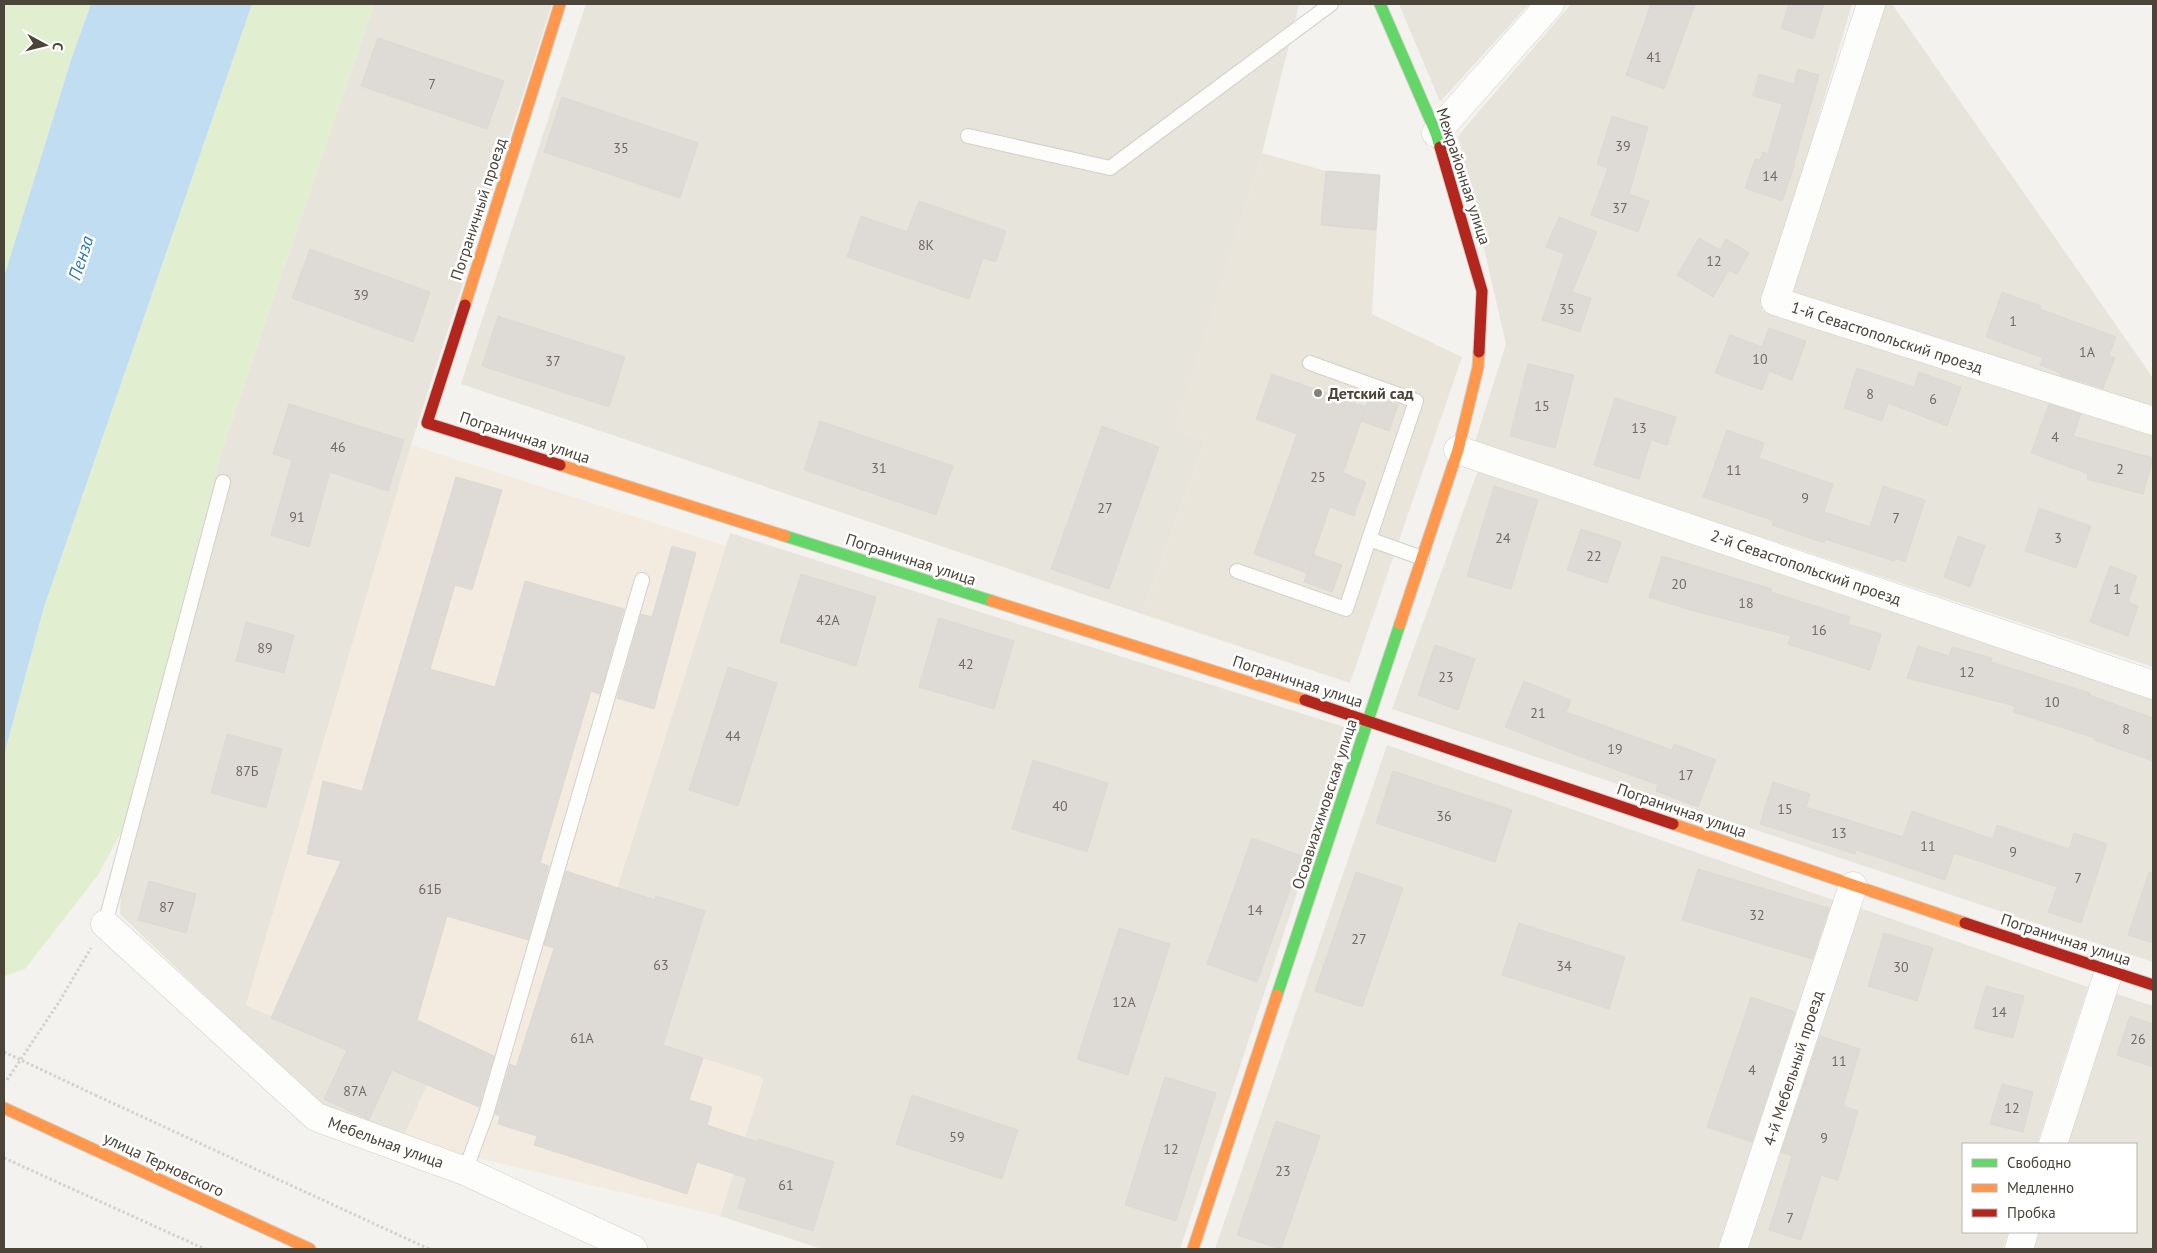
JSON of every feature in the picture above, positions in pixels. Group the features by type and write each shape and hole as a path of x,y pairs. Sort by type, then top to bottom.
{"street":[{"name":"Пограничный проезд","path":"427,423 560,4"},
{"name":"Межрайонная улица","path":"1380,4 1436,133 1482,291 1478,367"},
{"path":"1436,133 1550,4"},
{"name":"1-й Севастопольский проезд","path":"1871,4 1775,301 2153,421"},
{"name":"Осоавиахимовская улица","path":"1194,1249 1458,450 1478,367"},
{"name":"Пограничная улица","path":"427,423 1368,720 1853,886 2153,985"},
{"name":"2-й Севастопольский проезд","path":"1458,450 2153,685"},
{"name":"4-й Мебельный проезд","path":"1732,1249 1853,886"},
{"name":"Мебельная улица","path":"105,924 316,1117 465,1171 633,1249"},
{"path":"2053,1143 2108,971"},
{"name":"улица Терновского","path":"4,1108 310,1249"},
{"path":"2019,1249 2024,1233"}],"lane":[{"path":"968,136 1110,168 1331,4"},
{"path":"1237,571 1346,609 1416,401 1310,363"},
{"path":"105,924 223,482"},
{"path":"1369,539 1422,558"},
{"path":"465,1171 486,1114 642,580"}],"path":[{"path":"4,1085 59,1002 105,924"},
{"path":"4,1052 429,1249"},
{"path":"4,1158 205,1249"}],"shaded area":[{"path":"374,4 552,4 411,445 246,1005 428,1085 402,1140 317,1103 120,914 124,827 222,450"},
{"path":"586,4 1299,4 1262,153 1175,430 1205,440 1142,614 461,384"},
{"path":"1399,4 1529,4 1440,102"},
{"path":"1571,4 1852,4 1762,310 2153,435 2153,667 1475,442 1506,344 1458,136"},
{"path":"1884,4 1892,4 2153,378 2153,412 1788,296"},
{"name":"Детский сад","path":"1262,153 1326,171 1380,175 1372,314 1462,357 1350,683 1142,614 1205,440 1174,430"},
{"path":"411,445 726,546 576,1017 764,1078 720,1216 402,1140 427,1085 246,1005"},
{"path":"1478,470 2153,699 2153,962 1392,709"},
{"path":"730,533 1351,729 1180,1249 822,1249 720,1216 763,1078 576,1017"},
{"path":"1387,745 1839,902 1725,1249 1215,1249"},
{"path":"1860,908 2088,987 2037,1143 1962,1143 1962,1233 2009,1233 2003,1249 1746,1249"},
{"path":"2111,992 2153,1006 2153,1249 2030,1249 2035,1233 2137,1233 2137,1143 2063,1143"}],"green space":[{"path":"4,4 91,4 72,57 4,277"},
{"path":"252,4 374,4 222,450 124,827 98,875 25,969 4,976 4,755 44,607"}],"water":[{"name":"Пенза","path":"91,4 252,4 44,607 4,755 4,277 72,57"}],"building":[{"path":"1651,4 1695,4 1664,89 1626,75"},
{"path":"1789,4 1824,4 1813,39 1781,28"},
{"path":"378,38 504,81 487,129 361,86"},
{"path":"1798,69 1819,75 1795,164 1782,201 1745,188 1755,159 1760,160 1763,152 1768,154 1782,104 1753,96 1759,74 1794,84"},
{"path":"562,97 698,143 680,198 544,152"},
{"path":"1612,116 1648,127 1629,194 1649,201 1638,232 1591,215 1608,168 1597,164"},
{"path":"1326,171 1380,175 1376,230 1321,225"},
{"path":"919,201 1006,231 996,262 983,258 969,299 847,257 861,216 907,232"},
{"path":"1559,217 1597,232 1572,292 1591,298 1580,332 1542,320 1564,254 1546,247"},
{"path":"1699,238 1720,250 1726,239 1749,253 1737,274 1729,270 1713,297 1677,275"},
{"path":"310,249 430,292 413,342 292,298"},
{"path":"2002,292 2041,306 2040,309 2116,337 2109,355 2115,358 2103,388 2060,375 2061,373 2040,365 2043,358 1986,337"},
{"path":"498,316 625,357 609,407 482,366"},
{"path":"1769,328 1806,341 1792,380 1769,371 1762,390 1715,373 1730,335 1762,347"},
{"path":"1528,364 1574,375 1555,448 1510,436"},
{"path":"1857,368 1914,387 1919,372 1961,387 1947,426 1888,403 1882,421 1844,408"},
{"path":"1272,374 1366,407 1343,473 1366,482 1354,516 1330,507 1307,573 1254,554 1297,434 1256,419"},
{"path":"1370,395 1398,405 1389,431 1361,421"},
{"path":"1615,398 1676,417 1667,445 1651,440 1639,479 1594,465"},
{"path":"289,404 404,440 388,491 330,472 309,547 271,535 292,460 273,454"},
{"path":"2049,404 2081,414 2073,436 2153,458 2143,494 2087,479 2088,474 2031,453"},
{"path":"820,421 953,466 936,515 804,470"},
{"path":"1102,426 1159,447 1109,589 1051,569"},
{"path":"1727,430 1764,443 1759,458 1833,484 1824,512 1870,527 1883,486 1925,500 1905,562 1895,558 1894,561 1825,539 1824,543 1772,525 1774,521 1703,497"},
{"path":"456,477 502,490 472,590 455,585 430,669 495,687 525,581 624,609 600,694 591,691 540,863 549,866 528,940 447,916 417,1020 494,1056 479,1107 392,1070 369,1120 324,1099 347,1050 271,1018 341,861 307,854 323,781 362,791"},
{"path":"1494,486 1538,500 1511,589 1467,576"},
{"path":"2039,508 2091,526 2076,568 2025,551"},
{"path":"1581,529 1621,542 1607,583 1567,570"},
{"path":"1958,536 1985,546 1970,587 1944,577"},
{"path":"672,546 696,553 654,709 617,698 641,614 652,617"},
{"path":"1313,555 1342,565 1332,592 1304,582"},
{"path":"1662,556 1772,589 1771,592 1850,617 1848,624 1881,634 1870,670 1788,644 1791,636 1690,610 1649,597"},
{"path":"2110,566 2137,576 2128,602 2138,606 2128,636 2090,622"},
{"path":"801,574 876,597 856,666 780,642"},
{"path":"939,618 1014,641 994,709 919,687"},
{"path":"246,622 294,635 284,673 236,661"},
{"path":"1435,645 1475,659 1458,710 1418,695"},
{"path":"1918,646 1949,656 1952,647 1992,658 1991,662 2090,693 2089,695 2153,718 2153,761 2094,740 2095,738 2013,712 2015,706 1907,678"},
{"path":"728,667 777,683 738,806 689,790"},
{"path":"1524,681 1571,700 1566,712 1672,750 1674,744 1716,760 1698,807 1656,791 1658,785 1505,727"},
{"path":"227,734 282,749 266,808 211,793"},
{"path":"1033,760 1108,783 1087,852 1012,829"},
{"path":"1393,771 1512,810 1495,862 1376,823"},
{"path":"1773,782 1810,794 1806,807 1903,837 1912,811 1993,839 1997,825 2069,849 2074,833 2107,844 2081,923 2048,912 2057,887 1954,853 1945,880 1856,850 1855,854 1760,824"},
{"path":"1252,838 1302,856 1257,982 1207,964"},
{"path":"1698,869 1829,908 1812,959 1682,920"},
{"path":"566,871 655,900 656,896 705,911 663,1045 703,1058 689,1100 712,1107 707,1125 758,1142 758,1139 834,1162 813,1231 738,1208 747,1178 697,1162 687,1194 534,1145 537,1136 498,1124 500,1116 495,1114 510,1064 516,1067 554,948 544,945"},
{"path":"1356,872 1403,888 1362,1007 1315,991"},
{"path":"2149,872 2153,873 2153,943 2128,935"},
{"path":"149,881 196,894 186,933 138,920"},
{"path":"1519,923 1625,957 1609,1009 1502,975"},
{"path":"1119,928 1170,944 1128,1075 1077,1059"},
{"path":"1884,933 1933,948 1917,1001 1868,986"},
{"path":"1986,986 2024,996 2013,1038 1974,1028"},
{"path":"1751,997 1795,1012 1752,1142 1707,1127"},
{"path":"2130,1016 2153,1024 2153,1067 2117,1055"},
{"path":"1820,1036 1860,1049 1843,1106 1858,1111 1838,1180 1821,1175 1801,1240 1769,1230 1792,1156 1781,1152"},
{"path":"1165,1077 1216,1093 1176,1221 1125,1205"},
{"path":"2002,1084 2033,1092 2023,1132 1990,1124"},
{"path":"912,1095 1018,1130 1002,1179 896,1144"},
{"path":"1276,1121 1320,1136 1281,1249 1237,1235"}],"traffic: fast":[{"path":"1380,4 1436,133 1440,147"},
{"path":"785,536 992,601"},
{"path":"1277,995 1400,624"}],"traffic: slow":[{"path":"465,305 560,4"},
{"path":"1400,624 1458,450 1478,367 1479,352"},
{"path":"560,465 785,536"},
{"path":"992,601 1305,700"},
{"path":"1673,824 1965,923"},
{"path":"1193,1249 1277,995"},
{"path":"4,1108 310,1249"}],"traffic: jam":[{"path":"1440,147 1482,291 1479,352"},
{"path":"465,305 427,423 560,465"},
{"path":"1305,700 1673,824"},
{"path":"1965,923 2153,985"}],"place":[{"name":"Детский сад","path":"1318,393"}]}
